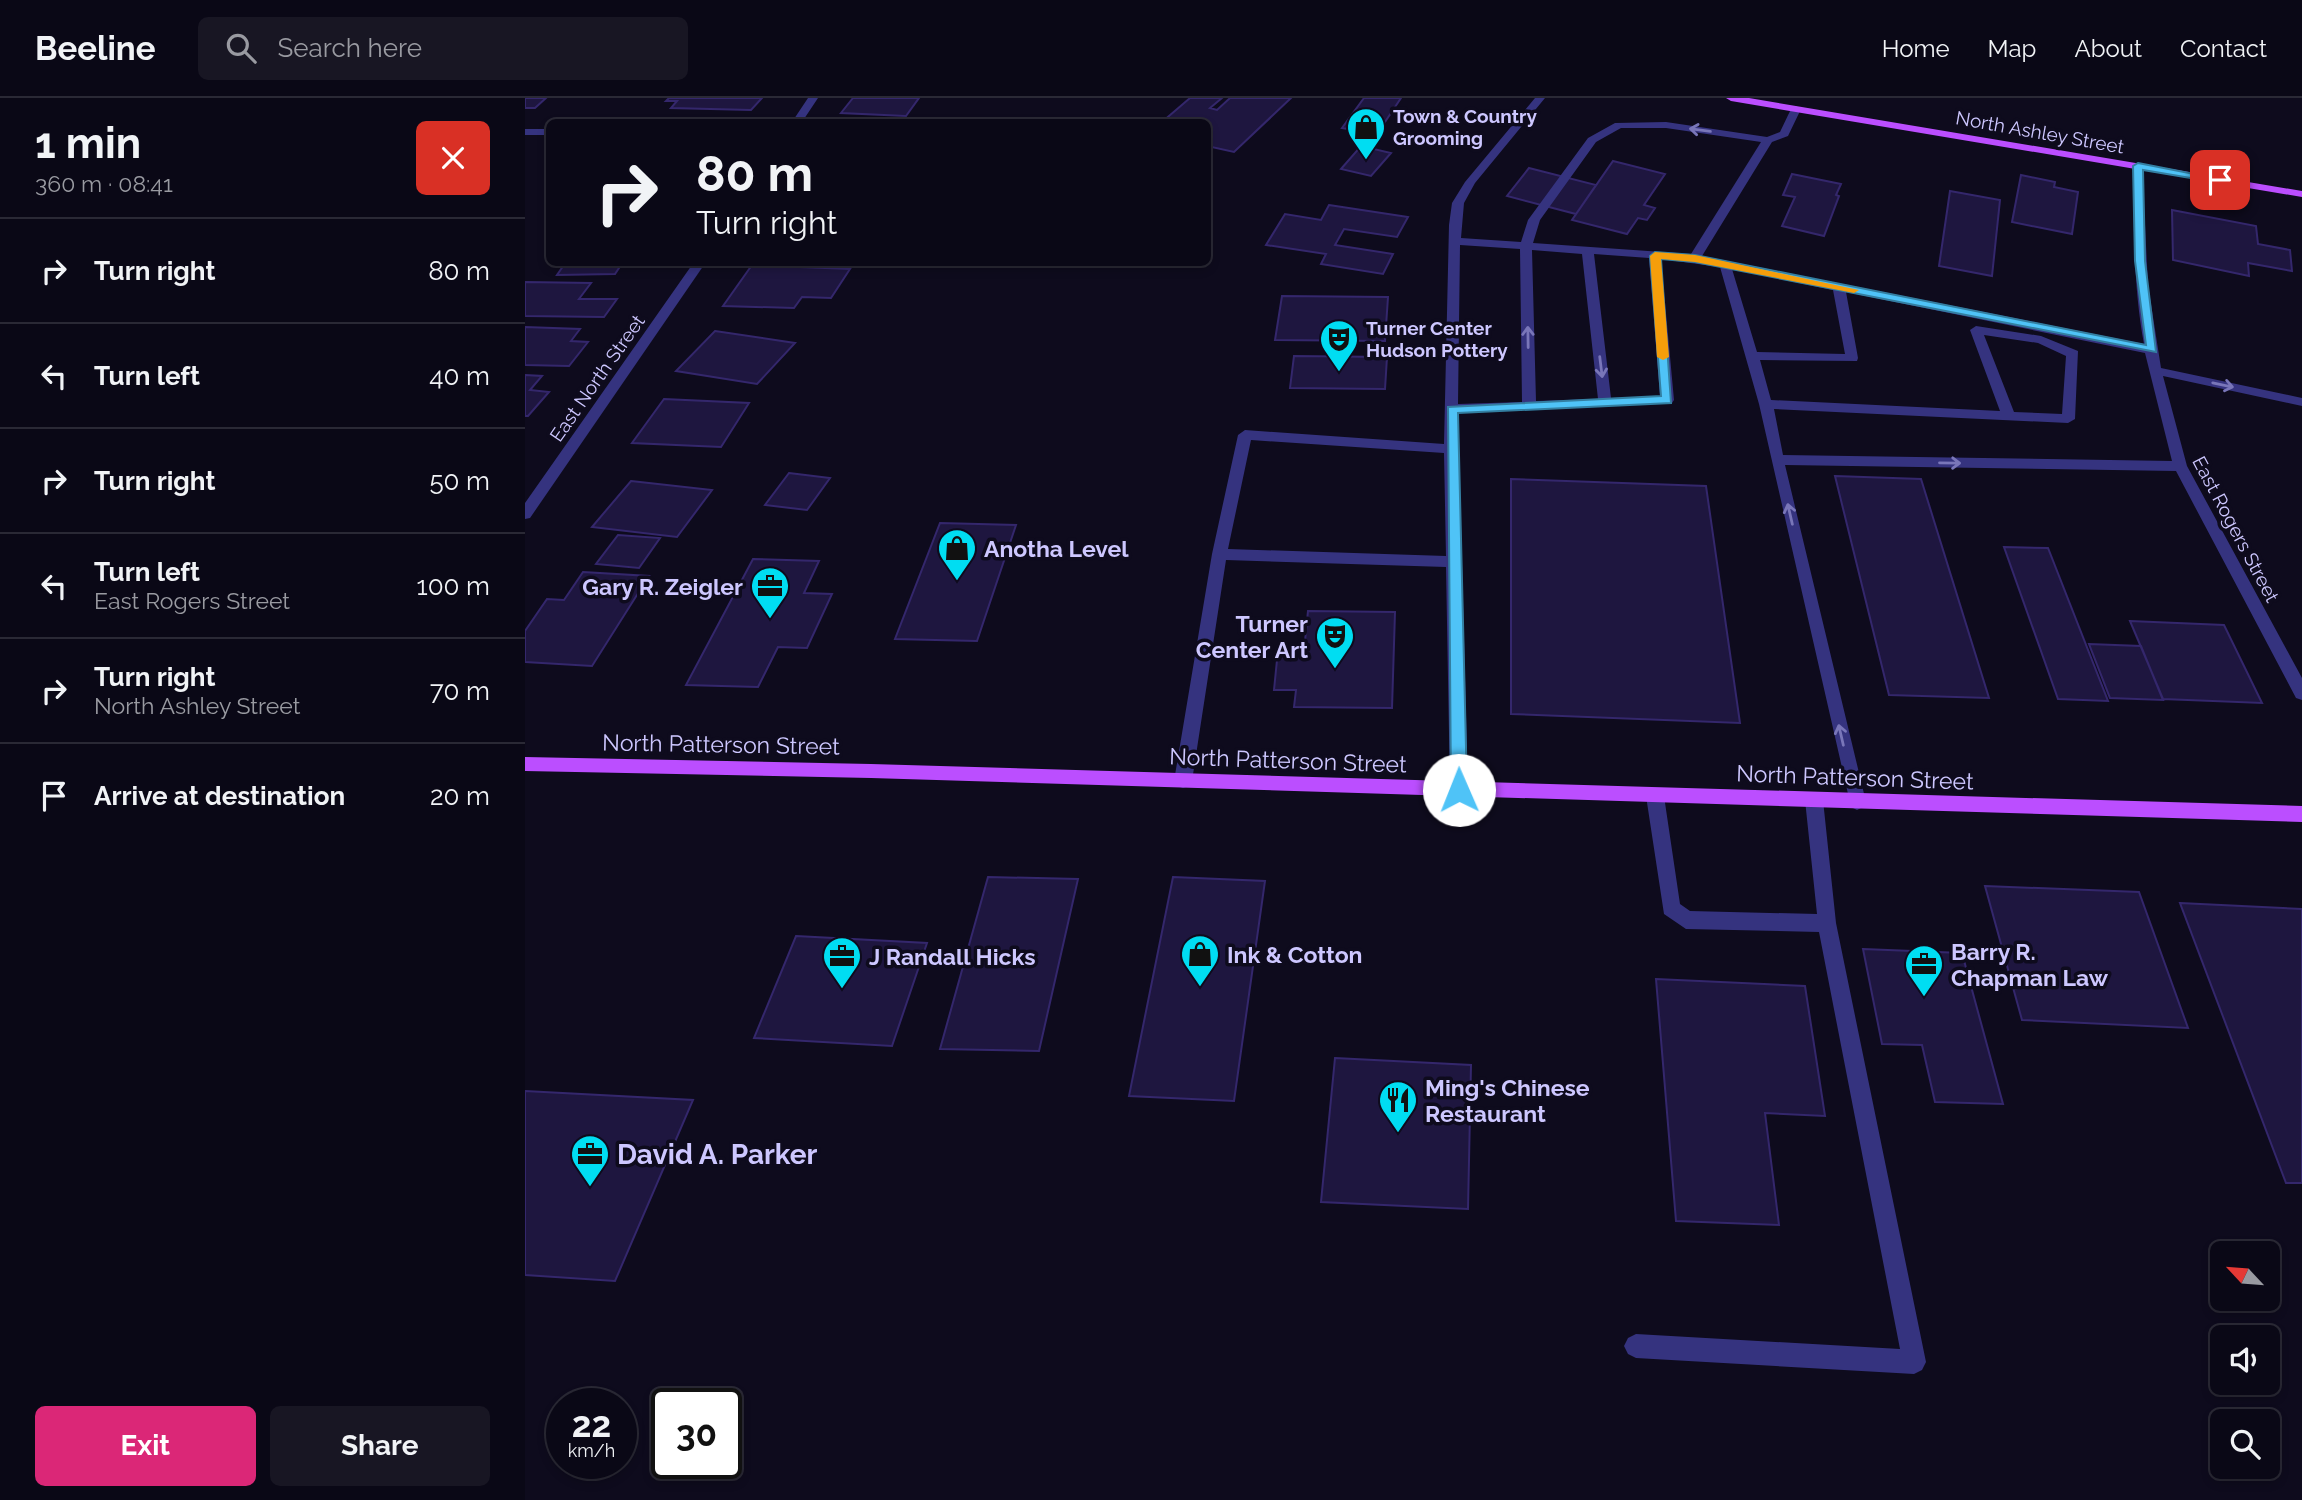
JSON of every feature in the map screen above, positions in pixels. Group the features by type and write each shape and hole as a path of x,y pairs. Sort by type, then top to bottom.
{"main road":[{"name":"North Ashley Street","path":"1731,98 2302,194"},
{"name":"North Patterson Street","path":"525,764 2302,814"}],"street":[{"path":"799,119 813,98"},
{"path":"1459,790 1451,449 1458,203 1470,181 1540,98"},
{"path":"1529,406 1526,246 1534,220 1592,140 1619,125 1666,125 1767,140 1784,134 1797,109"},
{"path":"525,132 546,132"},
{"path":"1695,258 1767,140"},
{"name":"East Rogers Street","path":"2138,166 2140,261 2152,350 2168,429 2180,466 2302,693"},
{"path":"1455,241 1695,258 2152,350"},
{"path":"1588,251 1605,402"},
{"path":"1452,409 1667,400 1655,256"},
{"path":"1725,264 1766,404 1857,802"},
{"name":"East North Street","path":"525,514 697,266"},
{"path":"1753,356 1852,358 1839,287"},
{"path":"1766,404 2068,419 2073,354 2041,341 1976,330 2009,416"},
{"path":"2157,371 2302,402"},
{"path":"1183,781 1219,554 1245,435 1451,449"},
{"path":"1777,460 2180,466"},
{"path":"1219,554 1454,562"},
{"path":"1655,796 1671,908 1686,920 1827,923"},
{"path":"1636,1346 1914,1362 1827,923 1814,800"}],"building":[{"path":"525,98 546,98 535,108 525,108"},
{"path":"669,98 762,98 751,110 671,108 677,101 666,101"},
{"path":"853,98 919,98 906,116 841,113"},
{"path":"1190,98 1222,98 1210,108 1217,110 1230,98 1291,98 1234,152 1211,147 1211,119 1166,119"},
{"path":"1364,98 1401,98 1377,134 1342,128"},
{"name":"Town & Country Grooming","path":"1361,146 1391,153 1371,176 1341,169"},
{"path":"1613,161 1665,174 1644,205 1655,208 1647,220 1638,218 1627,234 1572,220"},
{"path":"1529,168 1596,185 1576,214 1507,196"},
{"path":"1792,174 1841,184 1824,236 1782,226 1795,197 1783,195"},
{"path":"2021,175 2055,182 2054,187 2078,192 2072,234 2012,222"},
{"path":"1950,191 2000,200 1992,276 1939,266"},
{"path":"1329,205 1408,217 1397,237 1344,229 1335,245 1393,254 1383,274 1321,264 1326,254 1266,245 1285,214 1321,220"},
{"path":"2172,210 2256,226 2258,244 2290,250 2292,271 2248,263 2249,276 2173,260"},
{"path":"563,266 620,266 615,274 557,275"},
{"path":"751,266 850,269 831,298 802,297 794,308 723,306"},
{"path":"525,282 591,283 579,299 617,299 604,317 525,316"},
{"path":"1282,296 1388,297 1385,341 1275,340"},
{"path":"525,327 580,329 571,341 588,342 569,366 525,365"},
{"path":"715,331 795,343 757,384 676,371"},
{"name":"Turner Center Hudson Pottery","path":"1294,356 1387,357 1385,389 1290,388"},
{"path":"525,375 542,376 530,390 549,392 528,416 525,416"},
{"path":"664,399 749,403 721,447 632,443"},
{"path":"789,473 830,478 807,510 765,505"},
{"path":"1835,476 1921,479 1989,698 1889,695"},
{"path":"1511,479 1706,486 1740,723 1511,714"},
{"path":"631,481 712,490 677,537 592,527"},
{"name":"Anotha Level","path":"940,523 1016,525 977,641 895,639"},
{"path":"618,535 660,538 639,568 596,564"},
{"path":"2004,547 2048,548 2108,701 2058,699"},
{"name":"Gary R. Zeigler","path":"753,559 819,561 804,593 832,594 807,648 778,647 758,687 686,685"},
{"path":"583,572 649,576 592,666 525,662 525,631 547,599 564,600"},
{"name":"Turner Center Art","path":"1308,611 1395,612 1392,708 1294,707 1296,690 1274,690 1278,650 1304,651"},
{"path":"2130,621 2224,625 2262,703 2163,699"},
{"path":"2089,644 2141,646 2163,700 2110,698"},
{"path":"988,877 1078,879 1039,1051 940,1049"},
{"name":"Ink & Cotton","path":"1173,877 1265,881 1234,1101 1129,1096"},
{"path":"1985,886 2139,892 2188,1028 2022,1020"},
{"path":"2180,903 2302,909 2302,1183 2286,1183"},
{"name":"J Randall Hicks","path":"796,936 927,943 892,1046 754,1038"},
{"name":"Barry R. Chapman Law","path":"1863,949 1962,953 2003,1104 1935,1102 1922,1045 1882,1044"},
{"path":"1656,979 1805,986 1825,1116 1765,1113 1779,1225 1676,1221"},
{"name":"Ming's Chinese Restaurant","path":"1335,1058 1471,1065 1468,1209 1321,1202"},
{"name":"David A. Parker","path":"525,1091 693,1100 615,1281 525,1275"}],"slow traffic":[{"path":"1663,357 1655,256 1695,258 1854,290"}],"place":[{"name":"Town & Country Grooming","path":"1366,161"},
{"name":"Turner Center Hudson Pottery","path":"1339,373"},
{"name":"Anotha Level","path":"957,582"},
{"name":"Gary R. Zeigler","path":"770,620"},
{"name":"Turner Center Art","path":"1335,670"},
{"name":"Ink & Cotton","path":"1200,988"},
{"name":"J Randall Hicks","path":"842,990"},
{"name":"Barry R. Chapman Law","path":"1924,998"},
{"name":"Ming's Chinese Restaurant","path":"1398,1134"},
{"name":"David A. Parker","path":"590,1188"}],"route":[{"path":"1459,790 1452,409 1667,400 1655,256 1695,258 2152,350 2140,261 2138,166 2220,180"}]}
